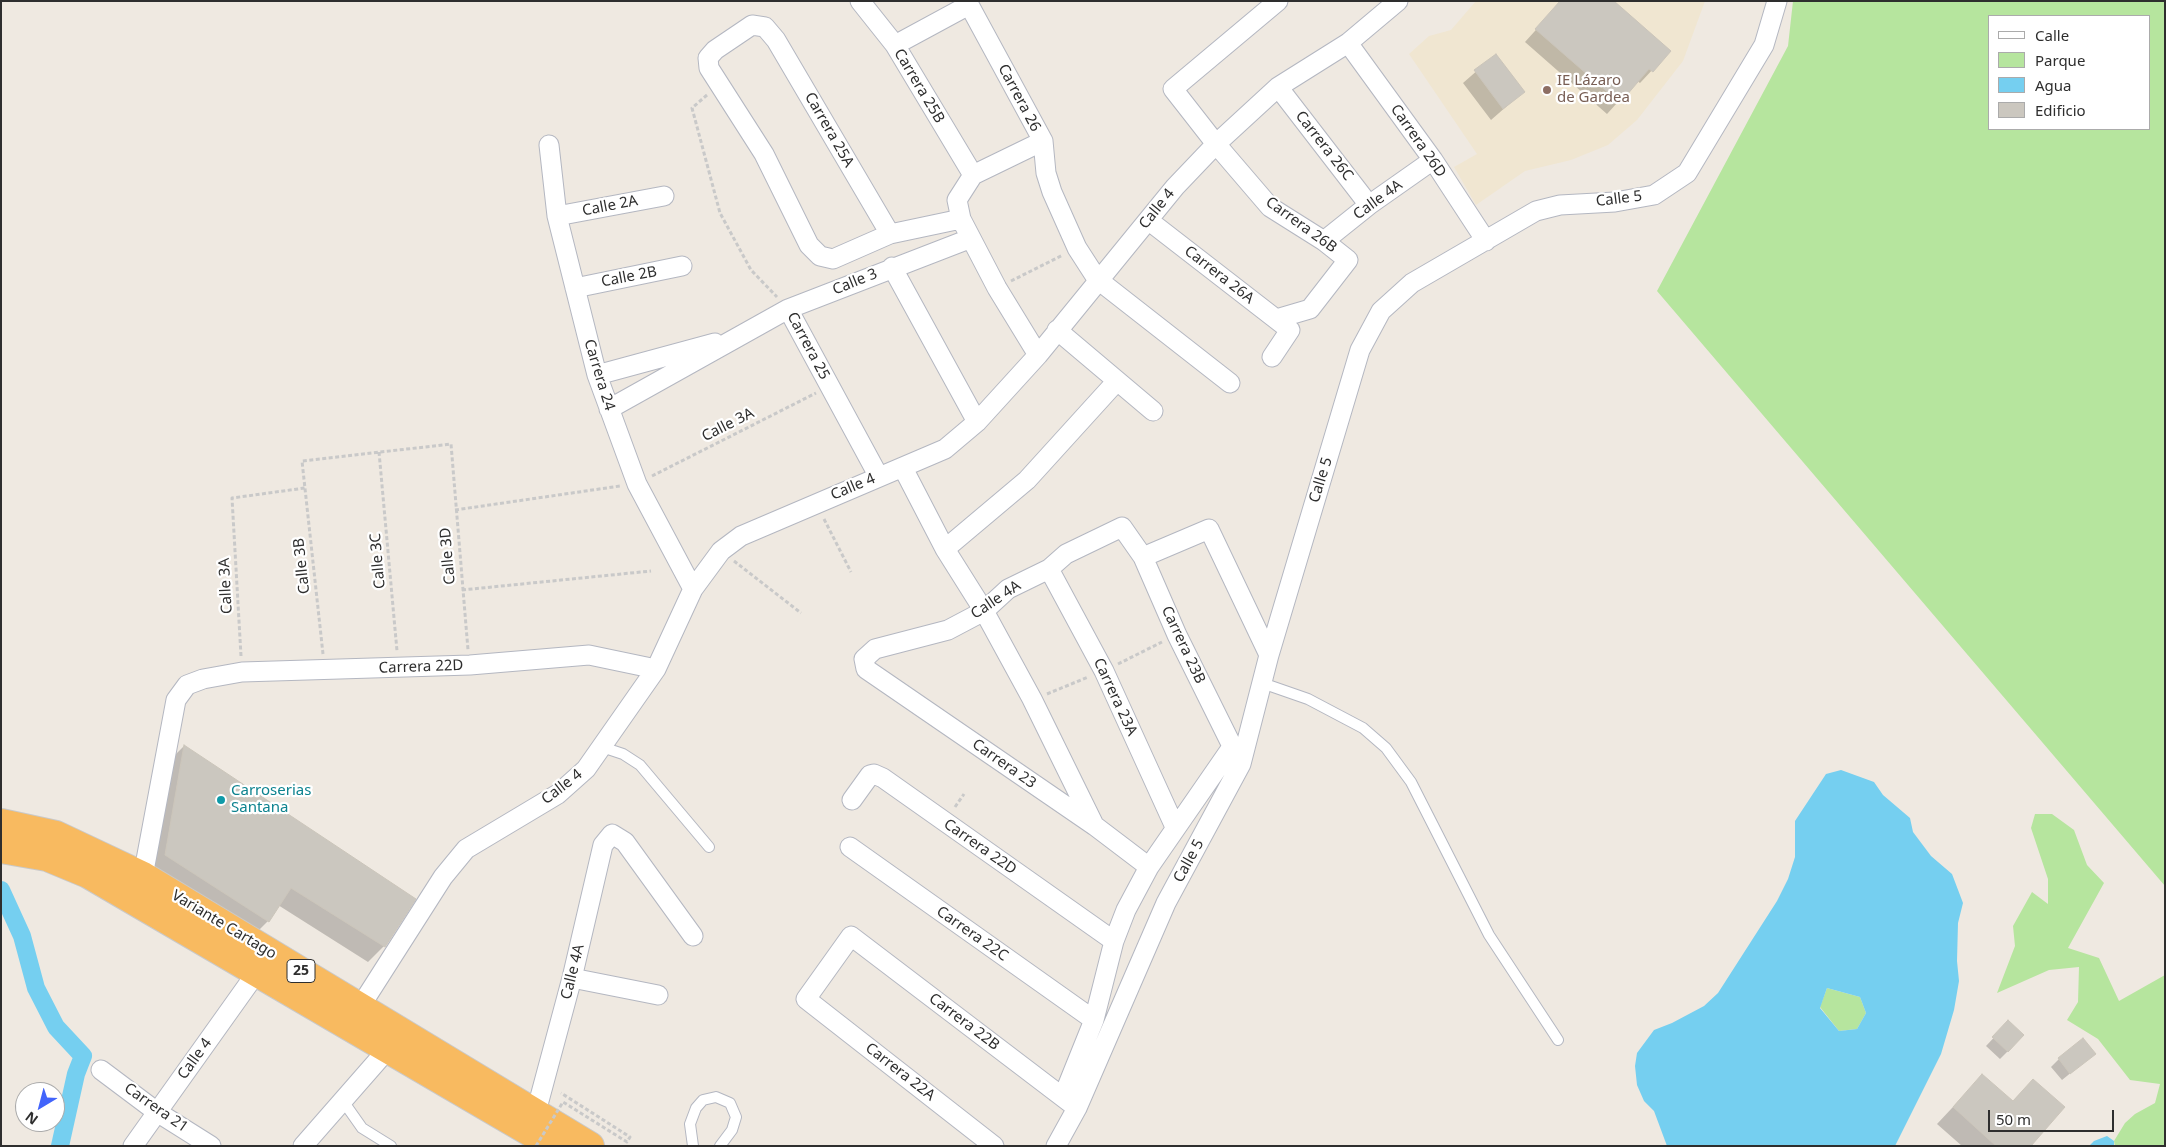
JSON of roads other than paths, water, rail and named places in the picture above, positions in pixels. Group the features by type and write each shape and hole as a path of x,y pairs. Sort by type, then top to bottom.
{"highway":[{"name":"Variante Cartago","path":"1,823 56,835 143,876 590,1146"},
{"name":"Variante Cartago","path":"1,849 47,856 88,874 548,1145"}],"street":[{"name":"Carrera 25B","path":"860,1 895,45 973,175"},
{"name":"Carrera 26B","path":"1278,1 1173,89 1216,144 1270,207 1324,241 1348,260 1310,309 1283,325"},
{"name":"Calle 4","path":"360,1007 443,877 466,849 558,794 586,769 656,669 693,589 721,551 741,536 945,450 977,422 1038,355 1097,279 1175,186 1216,144 1278,87 1348,43 1398,1"},
{"name":"Calle 5","path":"1056,1146 1070,1102 1166,903 1241,764 1269,655 1360,350 1381,311 1412,283 1536,211 1560,205 1614,202 1654,195 1687,173 1764,45 1777,1"},
{"path":"895,45 968,3"},
{"name":"Carrera 26","path":"968,3 1043,141 1046,173 1052,192 1077,248 1097,279 1230,383"},
{"name":"Carrera 25A","path":"752,25 765,27 776,40 890,234 833,259 820,256 809,245 764,154 709,68 708,58 715,50 752,25"},
{"name":"Carrera 26D","path":"1348,43 1433,160 1486,241"},
{"name":"Carrera 26C","path":"1278,87 1369,205"},
{"path":"1038,355 970,239 961,219 957,200 973,175 1043,141"},
{"name":"Carrera 24","path":"549,145 557,216 597,375 637,484 693,589"},
{"name":"Calle 4A","path":"1324,241 1369,205 1433,160"},
{"name":"Calle 2A","path":"557,216 664,196"},
{"path":"890,234 961,219"},
{"name":"Carrera 26A","path":"1148,220 1283,325"},
{"name":"Calle 3","path":"609,409 745,334 788,308 970,239"},
{"name":"Calle 2B","path":"575,288 682,266"},
{"path":"892,267 977,422"},
{"name":"Carrera 25","path":"788,308 879,477"},
{"path":"1272,357 1283,325"},
{"path":"1057,330 1152,411"},
{"name":"Calle 3","path":"597,375 745,334"},
{"path":"945,549 1027,480 1116,382"},
{"path":"903,468 945,549 984,611 1032,699 1095,826"},
{"name":"Calle 4A","path":"864,659 875,649 948,630 984,611 1008,589 1049,569 1066,554 1122,527"},
{"name":"Carrera 23B","path":"1122,527 1144,557 1177,635 1241,764"},
{"path":"1144,557 1209,529 1269,655"},
{"name":"Carrera 23A","path":"1049,569 1104,671 1175,827"},
{"name":"Carrera 22D","path":"143,876 176,700 186,685 203,679 242,672 470,665 589,655 656,669"},
{"name":"Carrera 23","path":"864,659 866,669 1095,826 1149,867"},
{"path":"1070,1102 1094,1020 1114,941 1126,910 1149,867 1175,827 1232,747"},
{"name":"Carrera 22D","path":"852,800 870,775 874,774 883,778 1114,941"},
{"name":"Calle 4A","path":"536,1112 572,978 603,845 612,834 625,842 693,936"},
{"name":"Carrera 22C","path":"850,847 1094,1020"},
{"name":"Carrera 22B","path":"851,936 1070,1102"},
{"name":"Carrera 22A","path":"851,936 806,999 994,1146"},
{"name":"Calle 4","path":"133,1146 257,972"},
{"path":"572,978 658,995"},
{"path":"303,1146 388,1050"},
{"name":"Carrera 21","path":"101,1070 157,1112 211,1146"}],"lane":[{"path":"1262,683 1308,698 1363,728 1386,748 1411,782 1489,935 1558,1040"},
{"path":"602,747 623,754 640,765 709,848"},
{"path":"693,1146 690,1124 696,1108 703,1100 716,1097 730,1102 736,1117 732,1130 720,1146"},
{"path":"343,1101 362,1128 391,1146"}],"water":[{"path":"1841,770 1874,782 1883,795 1910,818 1913,832 1931,856 1952,874 1963,903 1958,923 1957,961 1959,981 1954,1010 1941,1054 1895,1146 1667,1146 1654,1111 1644,1101 1637,1085 1635,1066 1637,1053 1654,1030 1704,1006 1718,993 1777,901 1788,879 1795,857 1795,821 1826,774","holes":["1827,988 1860,997 1866,1013 1857,1029 1839,1031 1820,1008"]},
{"path":"2107,1136 2114,1141 2114,1146 2089,1146 2094,1141"}],"waterway":[{"path":"1,890 22,936 36,988 56,1027 83,1056 76,1074 60,1146"}],"place":[{"name":"IE Lázaro de Gardea","path":"1547,90"},
{"name":"Carroserias Santana","path":"221,800"}]}
